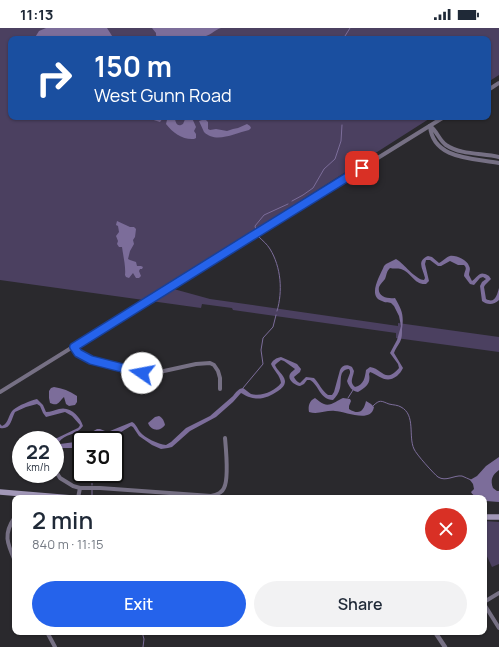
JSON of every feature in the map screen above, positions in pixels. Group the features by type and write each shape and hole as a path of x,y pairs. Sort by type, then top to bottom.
{"main road":[{"path":"0,492 18,495"},
{"path":"487,517 499,517"}],"street":[{"path":"0,392 439,120"},
{"path":"430,126 444,143 453,149 462,152 499,157"},
{"path":"430,126 430,132 434,140 443,149 451,154 465,158 499,162"},
{"path":"441,147 444,143"},
{"path":"74,347 78,353 91,360 142,373 164,371 196,364 210,363 214,365 218,371 220,378 220,389"},
{"path":"213,495 224,489 226,483 227,456 225,438"},
{"path":"64,481 72,486 80,488 195,495"},
{"path":"79,495 80,488"},
{"path":"12,521 7,536 12,553"},
{"path":"487,601 499,593"},
{"path":"487,608 499,628"},
{"path":"50,635 56,647"},
{"path":"437,635 445,647"}],"shaded area":[{"path":"0,28 499,28 499,75 491,80 491,36 8,36 8,120 427,120 162,289 170,288 210,299 398,326 398,323 499,337 499,352 396,338 396,333 233,310 232,308 202,304 201,308 0,280"},
{"path":"46,28 107,28 112,36 36,36 39,31"},
{"path":"152,28 221,28 205,36 156,36"},
{"path":"167,120 176,120 178,125 181,125 185,120 193,120 196,127 194,131 196,138 190,139 178,135 166,124"},
{"path":"206,120 208,122 208,129 210,130 216,129 227,131 247,124 251,128 249,130 226,137 214,137 204,132 199,121"},
{"path":"117,221 136,229 133,240 134,244 128,259 136,262 137,266 143,267 139,271 141,276 139,278 136,278 133,273 129,278 125,275 122,247 119,247 117,244 118,241 116,236 119,232 118,226 116,225"},
{"path":"428,256 432,257 439,263 450,256 461,258 470,267 469,275 472,281 481,274 486,274 491,279 484,287 486,299 494,300 499,288 499,300 490,304 482,301 480,286 486,279 483,277 480,278 474,285 470,284 464,276 466,269 464,265 458,265 450,261 438,266 430,260 426,260 425,264 429,281 426,284 418,282 401,269 390,268 385,279 379,286 379,290 381,295 384,297 395,298 403,316 401,339 394,353 403,368 397,376 386,379 370,372 369,383 358,392 352,390 347,381 350,373 349,369 343,371 340,388 333,400 325,398 316,385 310,380 307,380 300,386 292,382 289,376 295,369 281,360 275,365 283,376 285,383 278,391 268,397 257,399 241,393 216,417 190,431 172,447 161,449 152,445 139,436 131,426 123,431 110,431 132,422 145,436 166,445 186,428 210,416 240,389 243,388 251,394 259,395 268,393 275,389 281,383 271,364 279,357 297,364 301,369 300,372 294,377 298,382 300,383 306,377 314,378 328,395 332,395 334,392 340,370 345,366 352,367 354,371 352,382 355,387 362,383 366,370 370,367 387,375 394,373 399,368 398,364 390,353 397,340 401,326 399,316 391,303 384,302 375,295 376,285 384,266 396,259 415,275 424,280 425,278 421,263 424,258"},
{"path":"54,387 66,390 77,396 77,402 75,405 69,406 66,404 64,397 57,404 50,403 49,391"},
{"path":"315,398 326,405 343,398 350,399 349,409 356,412 363,409 366,401 374,407 372,412 363,416 335,411 316,413 309,412 309,404"},
{"path":"37,399 43,405 46,412 63,408 71,410 77,415 83,426 77,431 72,431 72,433 64,437 64,435 78,428 80,425 72,416 65,412 46,417 40,406 37,404 15,412 9,426 0,428 0,424 2,426 6,423 13,410 21,405"},
{"path":"159,416 165,425 158,430 151,428 148,423 155,417"},
{"path":"97,429 105,431 94,431"},
{"path":"72,442 72,448 64,448 64,443"},
{"path":"499,457 499,470 493,476 492,483 493,488 499,491 499,502 487,501 487,495 475,495 471,492 474,489 470,480 477,476 486,466"},
{"path":"487,521 499,522 499,564 492,567 487,556"}],"waterway":[{"path":"345,36 350,28"},
{"path":"292,201 313,188 324,169 335,159 341,141 342,125"},
{"path":"256,230 255,226 264,215 288,204"},
{"path":"259,237 270,249 279,271 280,295 277,311"},
{"path":"243,388 263,364 261,350 263,338 273,327 276,315"},
{"path":"348,398 353,390"},
{"path":"373,406 377,402 382,401 400,406 406,411 409,415 412,444 414,449 425,464 438,477 447,479 462,476 471,480"},
{"path":"92,489 92,495"},
{"path":"143,635 143,647"}],"route":[{"path":"142,373 91,360 78,353 74,347 362,168"}]}
